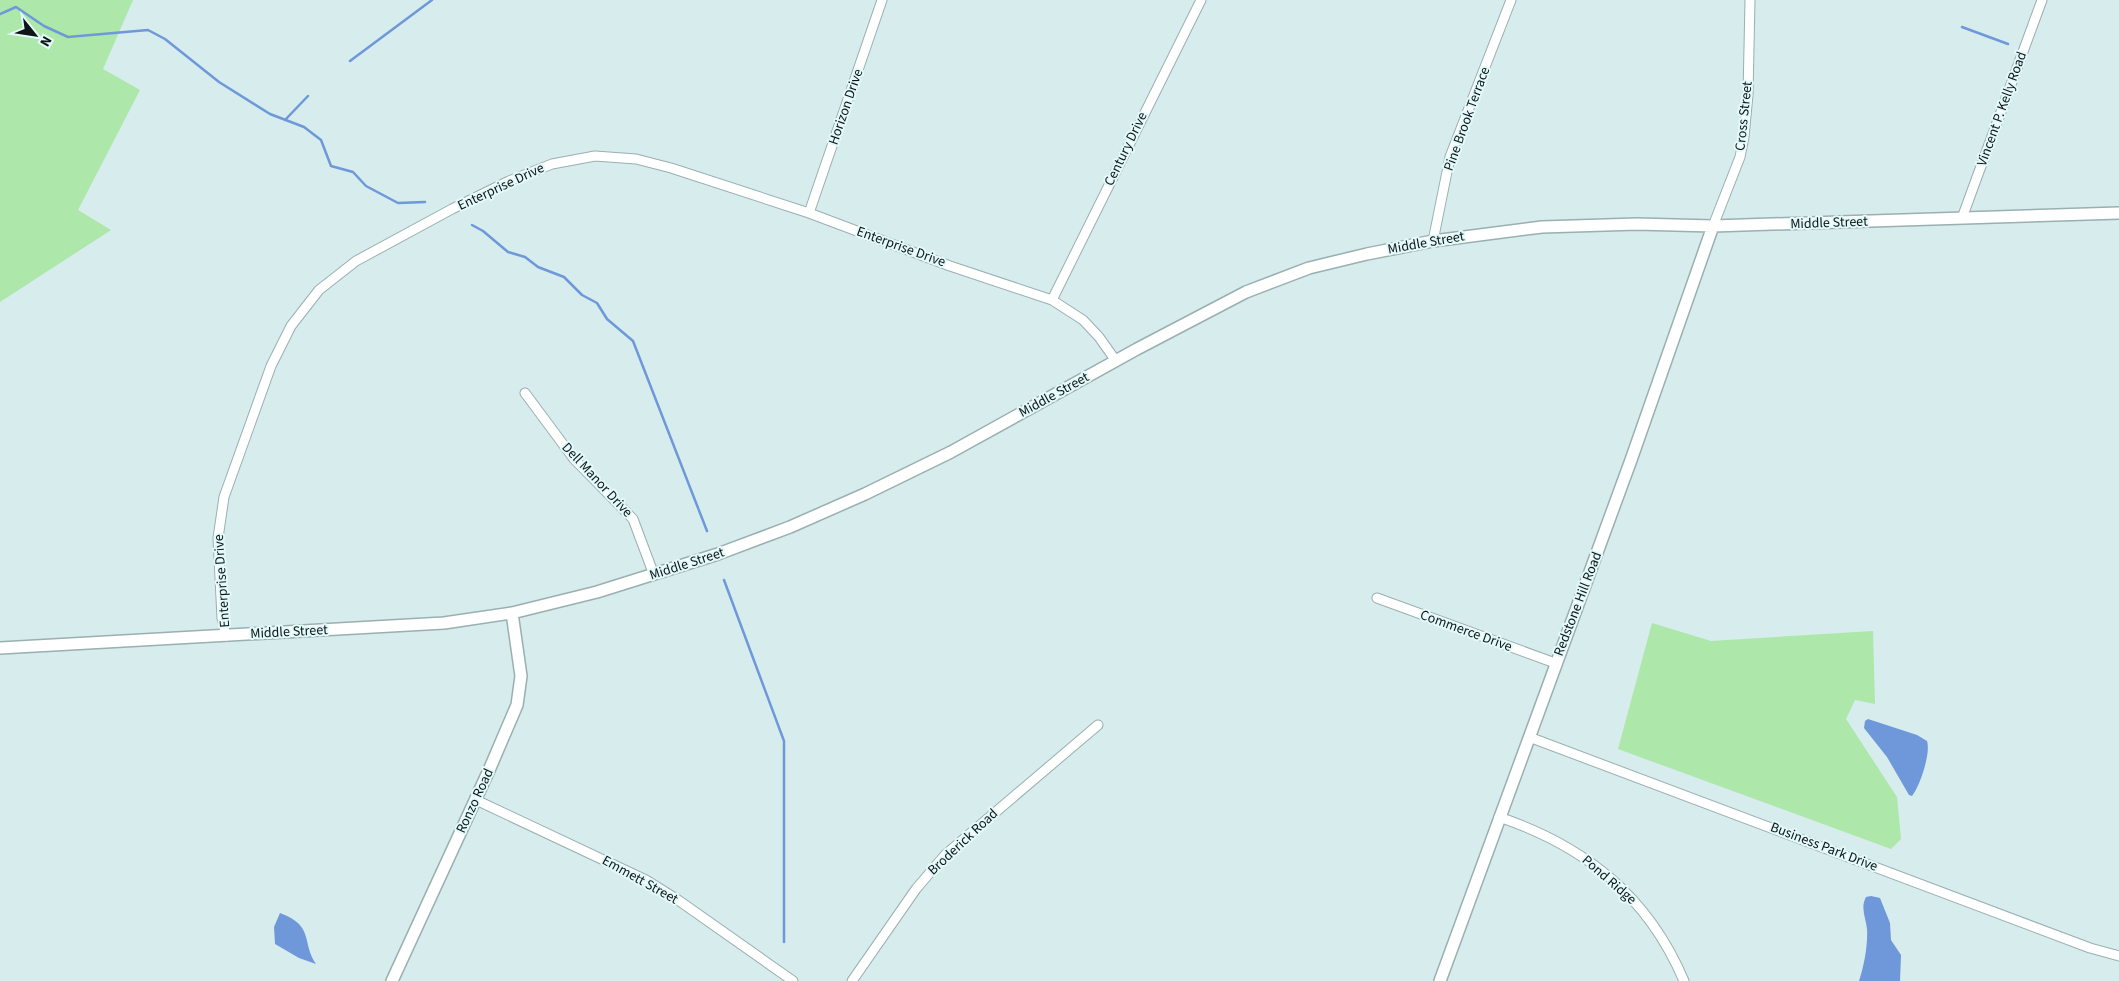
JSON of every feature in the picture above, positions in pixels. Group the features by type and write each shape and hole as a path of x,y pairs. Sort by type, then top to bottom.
{"main road":[{"name":"Middle Street","path":"0,648 417,625 469,620 512,613 597,592 755,542 829,511 951,452 1195,318 1279,278 1308,268 1367,254 1433,241 1542,227 1637,224 1714,226 2119,214"},
{"name":"Redstone Hill Road","path":"1440,981 1555,663 1641,434 1714,226"},
{"name":"Ronzo Road","path":"392,981 512,720 521,690 520,659 512,613"}],"street":[{"name":"Horizon Drive","path":"809,213 882,0"},
{"name":"Century Drive","path":"1052,300 1201,0"},
{"name":"Pine Brook Terrace","path":"1433,241 1450,157 1511,0"},
{"name":"Cross Street","path":"1714,226 1740,157 1744,137 1748,95 1750,0"},
{"name":"Vincent P. Kelly Road","path":"1962,218 2042,0"},
{"name":"Enterprise Drive","path":"226,636 222,618 218,538 224,497 280,345 305,307 336,275 375,250 508,181 552,164 595,156 636,159 670,168 809,213 950,266 1052,300 1083,320 1099,337 1116,361"},
{"name":"Dell Manor Drive","path":"525,394 574,459 634,519 654,575"},
{"name":"Commerce Drive","path":"1377,598 1555,663"},
{"name":"Broderick Road","path":"852,981 916,890 945,855 1098,725"},
{"name":"Business Park Drive","path":"1528,737 2090,948 2119,956"},
{"name":"Emmett Street","path":"476,800 654,885 792,981"},
{"name":"Pond Ridge","path":"1499,817 1555,840 1588,859 1640,908 1666,943 1684,981"}],"green space":[{"path":"0,0 133,0 103,69 140,90 78,210 111,230 0,302"},
{"path":"1652,623 1711,641 1873,631 1875,704 1855,700 1846,719 1897,797 1901,839 1891,849 1618,749"}],"water":[{"path":"1868,719 1917,735 1927,741 1928,746 1924,769 1912,796 1909,795 1887,757 1864,728 1865,721"},
{"path":"1866,897 1880,898 1890,923 1891,940 1901,955 1900,981 1859,981 1867,942 1863,905"},
{"path":"280,913 291,918 303,929 316,964 299,958 275,944 274,927"}],"waterway":[{"path":"350,61 432,0"},
{"path":"0,14 16,7 44,26 68,37 148,30 165,39 219,82 270,114 304,127 321,140 331,166 353,172 366,186 398,203 425,202"},
{"path":"1962,27 2008,44"},
{"path":"285,120 308,96"},
{"path":"472,225 483,231 508,252 525,257 538,267 564,277 582,295 597,303 607,319 633,341 707,531"},
{"path":"724,580 784,741 784,942"}]}
